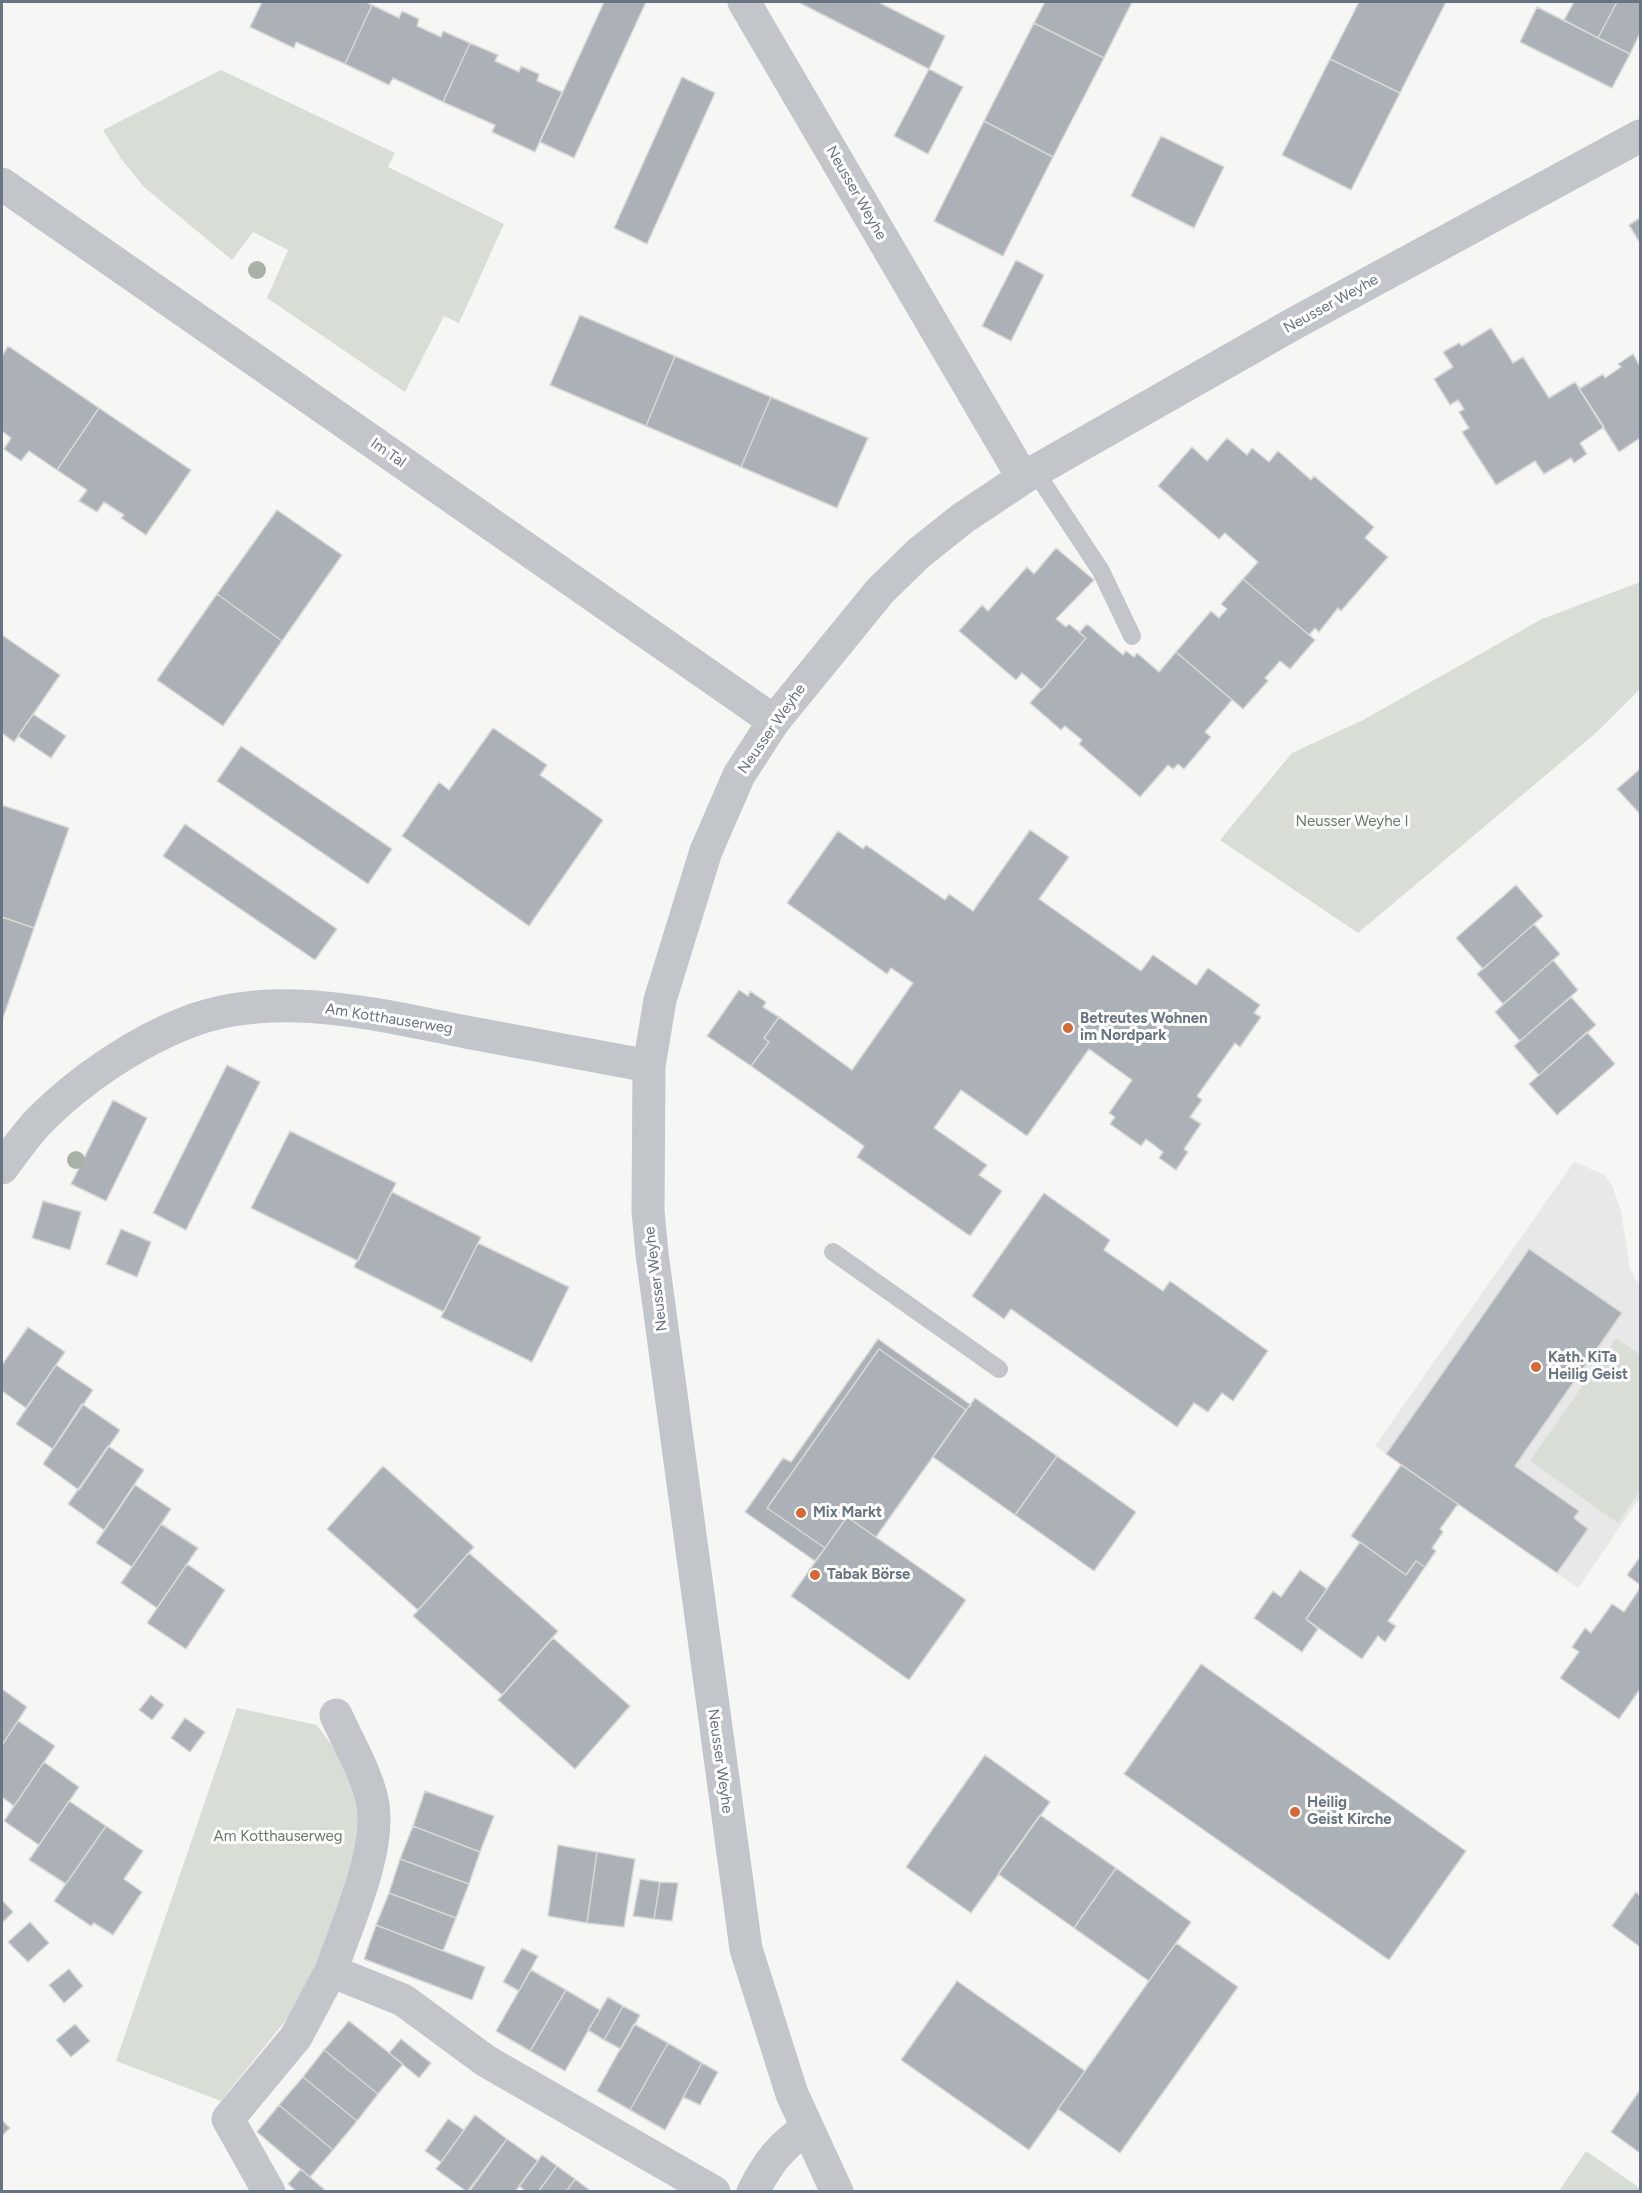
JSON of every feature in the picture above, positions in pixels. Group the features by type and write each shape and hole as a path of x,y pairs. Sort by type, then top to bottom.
{"street":[{"name":"Neusser Weyhe","path":"744,2 1029,474"},
{"name":"Neusser Weyhe","path":"837,2192 792,2094 746,1949 652,1254 648,1179 649,1066 660,1000 681,925 706,851 739,775 774,721 843,634 919,553 963,518 1029,474 1295,323 1641,136"},
{"name":"Im Tal","path":"2,184 774,721"},
{"name":"Am Kotthauserweg","path":"2,1168 40,1120 77,1087 118,1058 189,1021 247,1008 297,1006 363,1012 649,1066"},
{"path":"269,2192 228,2119 296,2037 330,1971 370,1856 374,1832 372,1800 336,1715"},
{"path":"330,1971 403,2000 486,2061 714,2192"},
{"path":"753,2192 770,2161 782,2146 807,2128"}],"lane":[{"path":"1029,474 1101,571 1132,636"},
{"path":"833,1252 999,1369"}],"shaded area":[{"name":"Kath. KiTa Heilig Geist","path":"1574,1162 1605,1175 1612,1185 1621,1211 1630,1269 1640,1287 1640,1498 1578,1588 1375,1446"}],"green space":[{"path":"221,70 395,153 388,167 504,224 459,323 444,316 405,392 267,298 288,250 253,232 232,260 144,187 122,160 103,130"},
{"name":"Neusser Weyhe I","path":"1640,582 1640,689 1597,732 1358,933 1220,840 1292,753 1363,720 1542,619"},
{"path":"1616,1338 1640,1355 1640,1490 1618,1523 1530,1461"},
{"name":"Am Kotthauserweg","path":"237,1708 317,1725 345,1763 360,1809 362,1841 314,1980 286,2020 221,2101 116,2061"},
{"path":"1586,2151 1640,2188 1640,2191 1559,2191"}],"building":[{"path":"262,2 366,2 372,5 345,64 296,42 294,48 250,27"},
{"path":"604,2 646,2 574,158 540,142"},
{"path":"798,2 878,2 945,36 929,69"},
{"path":"1045,2 1132,2 1104,58 1034,23"},
{"path":"1359,2 1446,2 1400,93 1330,59"},
{"path":"1574,2 1617,2 1598,38 1564,20"},
{"path":"1617,2 1640,2 1640,33 1630,54 1598,38"},
{"path":"372,5 399,18 402,11 419,19 417,26 441,37 443,31 470,43 443,102 393,78 389,85 345,64"},
{"path":"1537,7 1630,54 1612,88 1520,42"},
{"path":"1034,23 1104,58 1053,157 984,121"},
{"path":"470,43 498,55 495,61 519,72 521,66 539,74 537,81 562,92 535,152 492,132 495,125 443,102"},
{"path":"1330,59 1400,93 1351,190 1282,155"},
{"path":"929,69 963,87 928,154 894,136"},
{"path":"682,77 715,93 647,244 614,228"},
{"path":"984,121 1053,157 1003,256 934,221"},
{"path":"1161,136 1224,167 1194,228 1131,196"},
{"path":"1640,218 1640,243 1629,225"},
{"path":"1016,260 1044,275 1011,341 982,326"},
{"path":"580,315 675,356 646,426 550,385"},
{"path":"1491,328 1513,363 1523,357 1549,398 1575,382 1604,427 1580,443 1587,454 1574,463 1571,458 1544,474 1535,461 1496,485 1462,432 1469,428 1459,412 1464,409 1458,400 1450,405 1434,379 1453,367 1443,352 1459,343 1462,346"},
{"path":"8,346 99,408 57,470 29,451 21,461 4,449 11,438 2,431 2,356"},
{"path":"1633,354 1640,366 1640,438 1619,452 1579,389 1603,374 1605,378 1621,367 1618,364"},
{"path":"675,356 771,397 741,467 646,426"},
{"path":"771,397 868,438 837,508 741,467"},
{"path":"99,408 191,470 146,535 121,518 124,515 104,502 97,512 79,501 87,490 57,470"},
{"path":"1227,438 1247,455 1252,448 1269,462 1278,451 1311,480 1314,476 1374,527 1365,538 1388,557 1341,611 1338,608 1319,632 1315,628 1309,635 1243,579 1258,562 1225,533 1219,539 1158,486 1192,447 1207,461"},
{"path":"277,510 342,555 282,641 217,594"},
{"path":"1056,548 1094,580 1056,619 1066,627 1069,624 1086,638 1042,690 1022,673 1016,680 959,631 982,605 988,611 1027,567 1034,574"},
{"path":"1243,579 1315,640 1290,669 1280,661 1265,678 1268,681 1243,709 1176,652 1211,611 1219,618 1227,609 1221,604"},
{"path":"217,594 282,641 223,726 157,680"},
{"path":"1087,624 1123,655 1126,651 1134,657 1137,653 1159,672 1176,652 1232,700 1205,732 1211,737 1184,769 1178,764 1173,769 1168,765 1140,797 1079,744 1082,740 1065,726 1061,730 1030,703 1086,638 1079,633"},
{"path":"2,635 60,675 14,742 2,733"},
{"path":"33,714 66,736 51,758 18,736"},
{"path":"493,728 547,765 540,775 603,820 529,926 402,836 439,782 449,790"},
{"path":"241,746 392,849 368,884 217,781"},
{"path":"1640,769 1640,814 1617,789"},
{"path":"2,805 69,828 34,928 2,917"},
{"path":"185,824 337,929 315,960 163,856"},
{"name":"Betreutes Wohnen im Nordpark","path":"1030,830 1069,857 1039,899 1141,971 1153,955 1196,985 1208,968 1260,1005 1254,1013 1261,1017 1240,1047 1235,1043 1197,1096 1202,1100 1190,1117 1201,1124 1184,1149 1188,1152 1176,1170 1159,1158 1163,1152 1146,1139 1141,1146 1110,1124 1115,1117 1109,1113 1132,1080 1089,1049 1027,1136 961,1090 934,1128 987,1165 979,1175 1002,1191 970,1236 857,1157 864,1146 751,1066 769,1042 764,1038 779,1017 852,1070 913,983 891,968 887,974 787,903 838,831 863,849 866,845 945,900 949,894 973,911"},
{"path":"1516,885 1543,916 1483,969 1456,938"},
{"path":"2,917 34,928 2,1021"},
{"path":"1534,924 1560,954 1503,1004 1477,974"},
{"path":"1553,960 1578,990 1520,1041 1495,1012"},
{"path":"739,990 748,996 750,991 766,1002 763,1007 779,1017 764,1038 769,1042 751,1066 707,1036"},
{"path":"1571,997 1596,1025 1539,1075 1514,1046"},
{"path":"1587,1032 1615,1064 1557,1115 1529,1084"},
{"path":"227,1065 260,1082 186,1230 153,1213"},
{"path":"113,1100 147,1118 106,1201 71,1184"},
{"path":"290,1131 396,1183 358,1261 251,1208"},
{"path":"392,1192 481,1237 444,1312 354,1267"},
{"path":"1044,1193 1110,1240 1104,1250 1163,1291 1170,1281 1268,1351 1233,1401 1222,1393 1208,1412 1194,1403 1177,1427 1011,1309 1004,1319 972,1296"},
{"path":"43,1201 81,1212 70,1250 32,1238"},
{"path":"121,1229 151,1242 137,1277 106,1264"},
{"path":"478,1243 569,1287 532,1362 441,1317"},
{"path":"1529,1249 1622,1313 1515,1466 1579,1511 1574,1518 1588,1529 1557,1573 1386,1454"},
{"path":"28,1327 65,1352 26,1408 2,1391 2,1365"},
{"path":"878,1339 971,1405 966,1410 879,1349 767,1508 825,1548 815,1561 745,1512 783,1458 791,1462"},
{"path":"879,1349 966,1410 876,1537 847,1517 825,1548 767,1508"},
{"path":"56,1365 93,1390 53,1449 16,1424"},
{"path":"975,1398 1057,1456 1015,1515 933,1457"},
{"path":"82,1404 120,1430 79,1490 43,1464"},
{"path":"108,1446 144,1470 104,1530 68,1504"},
{"path":"1057,1456 1136,1512 1094,1571 1015,1515"},
{"path":"1401,1465 1458,1504 1440,1529 1443,1532 1432,1548 1436,1551 1425,1567 1416,1561 1406,1575 1351,1536"},
{"path":"383,1466 474,1547 418,1610 327,1529"},
{"path":"135,1485 171,1509 132,1567 96,1543"},
{"path":"847,1517 966,1600 909,1680 791,1596"},
{"path":"161,1524 198,1548 157,1608 121,1583"},
{"path":"1360,1542 1406,1575 1416,1561 1425,1567 1388,1621 1396,1626 1385,1642 1378,1636 1362,1659 1306,1619"},
{"path":"469,1553 558,1631 502,1695 413,1616"},
{"path":"1640,1557 1640,1585 1627,1575"},
{"path":"187,1564 225,1590 186,1649 147,1623"},
{"path":"1300,1570 1327,1589 1306,1619 1318,1629 1302,1652 1254,1618 1273,1591 1281,1597"},
{"path":"1640,1588 1640,1689 1619,1719 1560,1678 1579,1652 1572,1647 1585,1628 1591,1633 1612,1604 1624,1612"},
{"path":"553,1638 630,1706 575,1769 498,1700"},
{"name":"Heilig Geist Kirche","path":"1201,1664 1466,1851 1389,1960 1124,1774"},
{"path":"2,1689 27,1707 2,1745"},
{"path":"151,1695 164,1705 152,1720 139,1710"},
{"path":"185,1718 205,1732 190,1752 171,1738"},
{"path":"18,1721 55,1746 14,1806 2,1797 2,1745"},
{"path":"985,1755 1050,1802 971,1913 906,1867"},
{"path":"44,1762 79,1787 39,1845 4,1821"},
{"path":"425,1791 494,1816 480,1852 413,1826"},
{"path":"69,1801 106,1826 66,1884 29,1860"},
{"path":"1040,1815 1116,1868 1074,1928 998,1874"},
{"path":"106,1826 143,1851 124,1879 142,1892 113,1935 94,1923 91,1926 54,1901"},
{"path":"413,1826 480,1852 469,1884 400,1859"},
{"path":"558,1845 597,1852 587,1923 548,1916"},
{"path":"597,1852 635,1859 624,1927 587,1923"},
{"path":"400,1859 469,1884 456,1918 389,1893"},
{"path":"1116,1868 1191,1922 1149,1981 1074,1928"},
{"path":"640,1879 660,1882 654,1919 633,1916"},
{"path":"660,1882 678,1883 672,1921 654,1919"},
{"path":"1636,1892 1640,1896 1640,1947 1612,1926"},
{"path":"389,1893 456,1918 443,1951 376,1925"},
{"path":"2,1900 13,1912 2,1923"},
{"path":"30,1922 49,1943 28,1962 8,1942"},
{"path":"376,1925 485,1967 472,2000 364,1959"},
{"path":"1176,1943 1238,1987 1120,2153 1058,2109"},
{"path":"522,1948 538,1956 519,1991 503,1982"},
{"path":"69,1969 83,1986 64,2003 49,1985"},
{"path":"531,1970 566,1990 530,2051 496,2031"},
{"path":"957,1981 1085,2071 1029,2150 901,2060"},
{"path":"566,1990 600,2010 565,2071 530,2051"},
{"path":"608,1997 623,2006 604,2040 588,2030"},
{"path":"623,2006 640,2015 621,2049 604,2040"},
{"path":"349,2021 403,2064 378,2094 324,2050"},
{"path":"75,2024 90,2041 71,2057 56,2040"},
{"path":"634,2024 668,2043 630,2110 597,2091"},
{"path":"401,2039 431,2063 419,2078 389,2053"},
{"path":"668,2043 702,2063 665,2130 630,2110"},
{"path":"324,2050 378,2094 357,2121 303,2077"},
{"path":"702,2063 718,2072 700,2105 683,2097"},
{"path":"303,2077 357,2121 333,2150 279,2105"},
{"path":"1640,2090 1640,2153 1611,2132"},
{"path":"279,2105 333,2150 310,2177 257,2132"},
{"path":"475,2115 507,2139 467,2192 436,2169"},
{"path":"448,2119 464,2130 441,2162 425,2151"},
{"path":"2,2120 10,2128 2,2136"},
{"path":"507,2139 538,2161 515,2192 469,2192"},
{"path":"542,2155 557,2166 538,2192 527,2192 519,2186"},
{"path":"557,2166 575,2179 566,2192 538,2192"},
{"path":"301,2169 327,2192 297,2192 288,2184"},
{"path":"575,2179 592,2192 566,2192"}],"place":[{"name":"Betreutes Wohnen im Nordpark","path":"1068,1028"},
{"name":"Kath. KiTa Heilig Geist","path":"1536,1367"},
{"name":"Mix Markt","path":"801,1513"},
{"name":"Tabak Börse","path":"815,1575"},
{"name":"Heilig Geist Kirche","path":"1295,1812"}]}
